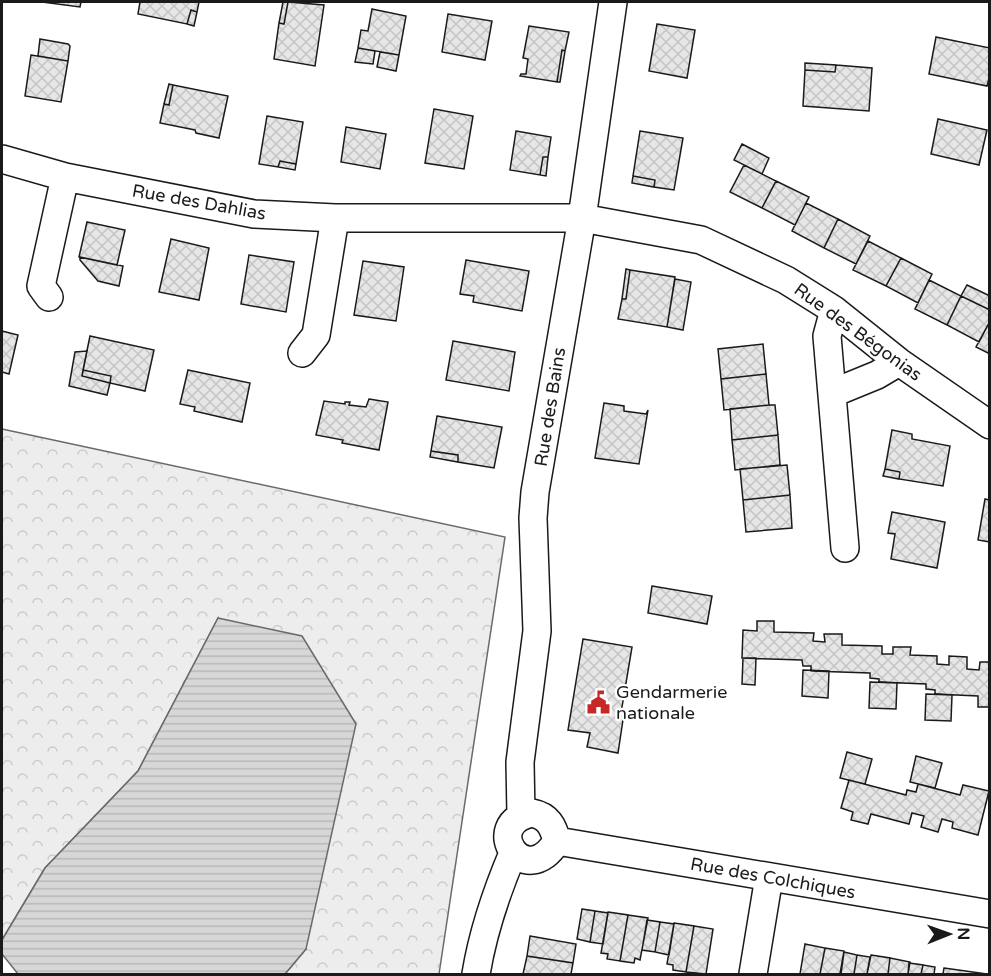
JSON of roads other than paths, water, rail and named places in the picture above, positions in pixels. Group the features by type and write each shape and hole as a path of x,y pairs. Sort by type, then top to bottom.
{"street":[{"name":"Rue des Bains","path":"520,815 520,762 537,631 533,518 582,218 614,2"},
{"name":"Rue des Dahlias","path":"2,159 65,177 254,214 334,218 582,218"},
{"path":"49,297 41,286 65,177"},
{"path":"302,352 316,334 334,218"},
{"name":"Rue des Bégonias","path":"582,218 701,240 786,280 834,310 899,362 990,425"},
{"path":"834,310 827,336 844,548"},
{"path":"833,393 877,375 899,362"},
{"path":"532,813 541,815 554,828 557,841 543,858 528,861 513,853 509,846 508,828 520,815 532,813"},
{"name":"Rue des Colchiques","path":"557,841 990,914"},
{"path":"476,975 486,925 513,853"},
{"path":"753,975 769,877"}],"place":[{"name":"Gendarmerie nationale","path":"598,702"}]}
